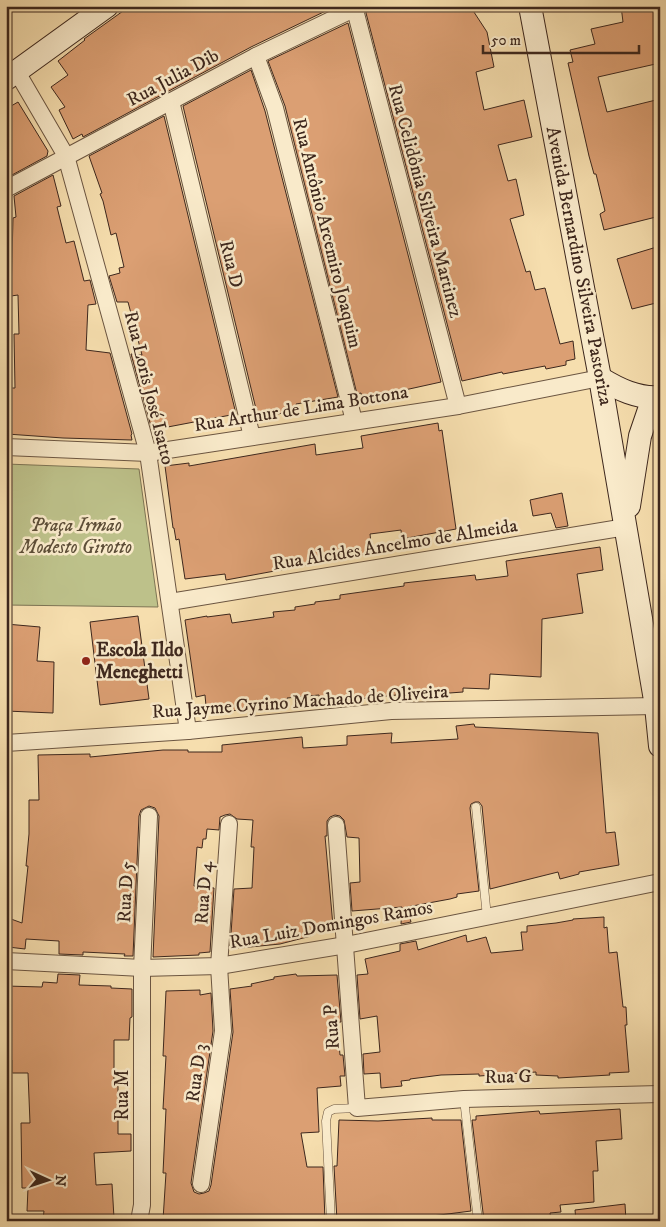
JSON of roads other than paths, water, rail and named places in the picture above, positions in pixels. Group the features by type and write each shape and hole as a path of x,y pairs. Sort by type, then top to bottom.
{"main road":[{"path":"11,76 107,6"},
{"name":"Avenida Bernardino Silveira Pastoriza","path":"530,6 600,378 656,706 660,746"},
{"path":"600,378 625,392 656,398"},
{"name":"Avenida Bernardino Silveira Pastoriza","path":"626,527 640,436 656,398"}],"street":[{"name":"Rua Julia Dib","path":"6,189 256,56 356,7"},
{"name":"Rua Celidônia Silveira Martinez","path":"356,7 458,406"},
{"name":"Rua Antônio Arcemiro Joaquim","path":"256,56 275,108 354,421"},
{"name":"Rua Loris José Isatto","path":"11,76 66,156 148,453 188,731"},
{"name":"Rua D","path":"171,101 252,437"},
{"name":"Rua Arthur de Lima Bottona","path":"6,447 148,453 458,406 600,378"},
{"name":"Rua Alcides Ancelmo de Almeida","path":"170,602 626,527"},
{"name":"Rua Jayme Cyrino Machado de Oliveira","path":"6,744 188,731 391,711 656,706"},
{"name":"Rua D 5","path":"142,968 149,816"},
{"name":"Rua D 4","path":"219,966 230,824"},
{"name":"Rua P","path":"336,825 357,1108"},
{"name":"Rua Luiz Domingos Ramos","path":"6,960 142,968 219,966 346,945 660,882"},
{"name":"Rua D 3","path":"201,1184 223,1031 219,966"},
{"name":"Rua M","path":"139,1221 142,1205 142,968"},
{"name":"Rua G","path":"357,1108 464,1099 660,1094"}],"lane":[{"path":"476,807 487,917"},
{"path":"464,1099 478,1221"},
{"path":"332,1221 326,1120 328,1112 357,1108"}],"place":[{"name":"Escola Ildo Meneghetti","path":"86,661"}],"park label":[{"name":"Praça Irmão Modesto Girotto","path":"76,536"}]}
